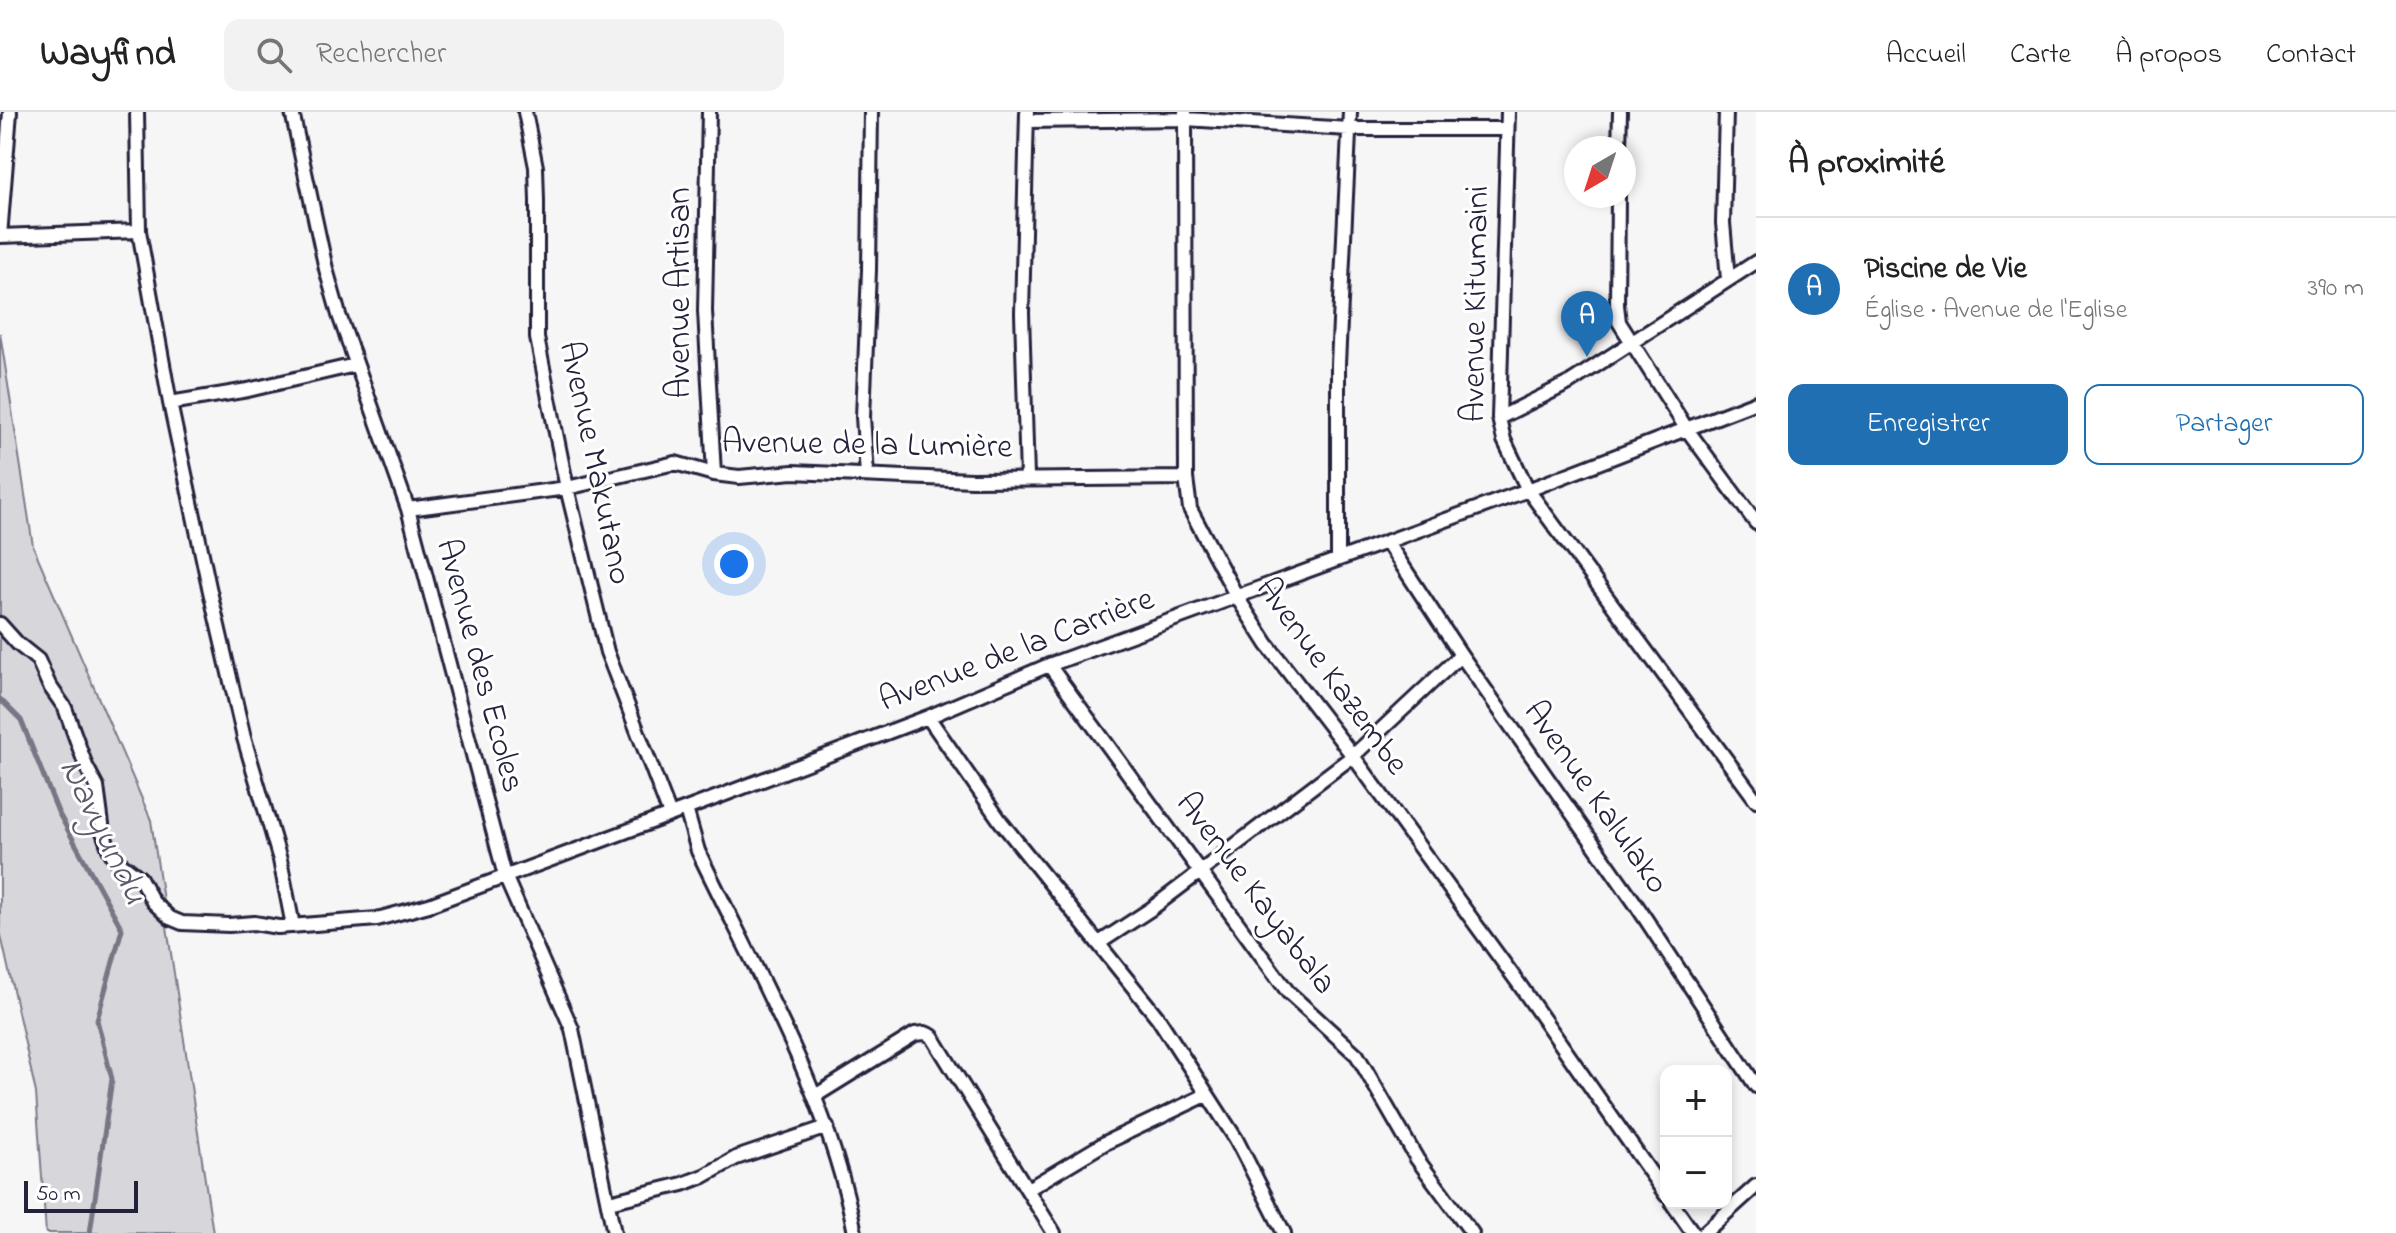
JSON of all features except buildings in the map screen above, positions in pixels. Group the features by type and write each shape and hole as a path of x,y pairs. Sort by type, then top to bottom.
{"street":[{"path":"10,112 0,236 139,231"},
{"path":"137,112 139,231 170,403 244,738 280,860 293,926"},
{"name":"Avenue des Ecoles","path":"292,112 326,269 355,365 408,509 505,876 572,1029 614,1233"},
{"name":"Avenue Makutano","path":"525,112 536,167 537,338 567,488 607,652 670,815"},
{"name":"Avenue Artisan","path":"709,112 705,311 714,474"},
{"path":"867,475 863,417 871,112"},
{"path":"1338,559 1338,364 1350,112"},
{"name":"Avenue Kitumaini","path":"1508,112 1499,418 1504,440 1528,490 1756,800"},
{"path":"1619,136 1620,112"},
{"path":"1726,112 1723,223 1728,279"},
{"path":"1027,478 1022,313 1027,116 1185,115 1349,129 1507,129"},
{"name":"Avenue Kazembe","path":"1185,115 1186,478 1190,509 1237,597 1267,644 1353,756 1519,984 1660,1186"},
{"path":"1618,208 1619,322 1686,428 1756,523"},
{"path":"1499,418 1569,383 1756,262"},
{"path":"170,403 248,390 355,365"},
{"name":"Avenue de la Carrière","path":"0,624 38,660 49,685 65,708 97,787 103,832 109,849 115,859 140,878 157,907 182,923 293,926 377,919 407,912 670,815 928,717 1049,665 1528,490 1756,402"},
{"name":"Avenue de la Lumière","path":"408,509 567,488 675,463 714,474 739,477 793,472 972,480 1186,478"},
{"name":"Avenue Kalulako","path":"1387,542 1461,655 1635,903 1756,1086"},
{"path":"1099,943 1151,909 1353,756 1461,655"},
{"name":"Avenue Kayabala","path":"1049,665 1288,992 1357,1055 1417,1159 1472,1233"},
{"path":"928,717 1001,822 1158,1018 1253,1167 1284,1233"},
{"path":"686,809 698,851 815,1096 827,1127 855,1233"},
{"path":"815,1096 915,1034 932,1036 1054,1233"},
{"path":"1028,1189 1105,1143 1206,1095"},
{"path":"609,1202 683,1184 736,1158 827,1127"},
{"path":"1704,1233 1756,1186"},
{"path":"1676,1209 1693,1233"}],"shaded area":[{"path":"0,333 33,546 151,820 213,1233 46,1233 36,1093 0,931"}],"waterway":[{"name":"Navyundu","path":"0,699 21,720 58,812 122,929 97,1020 112,1079 90,1233"}],"place":[{"name":"Piscine de Vie","path":"1587,357"}]}
